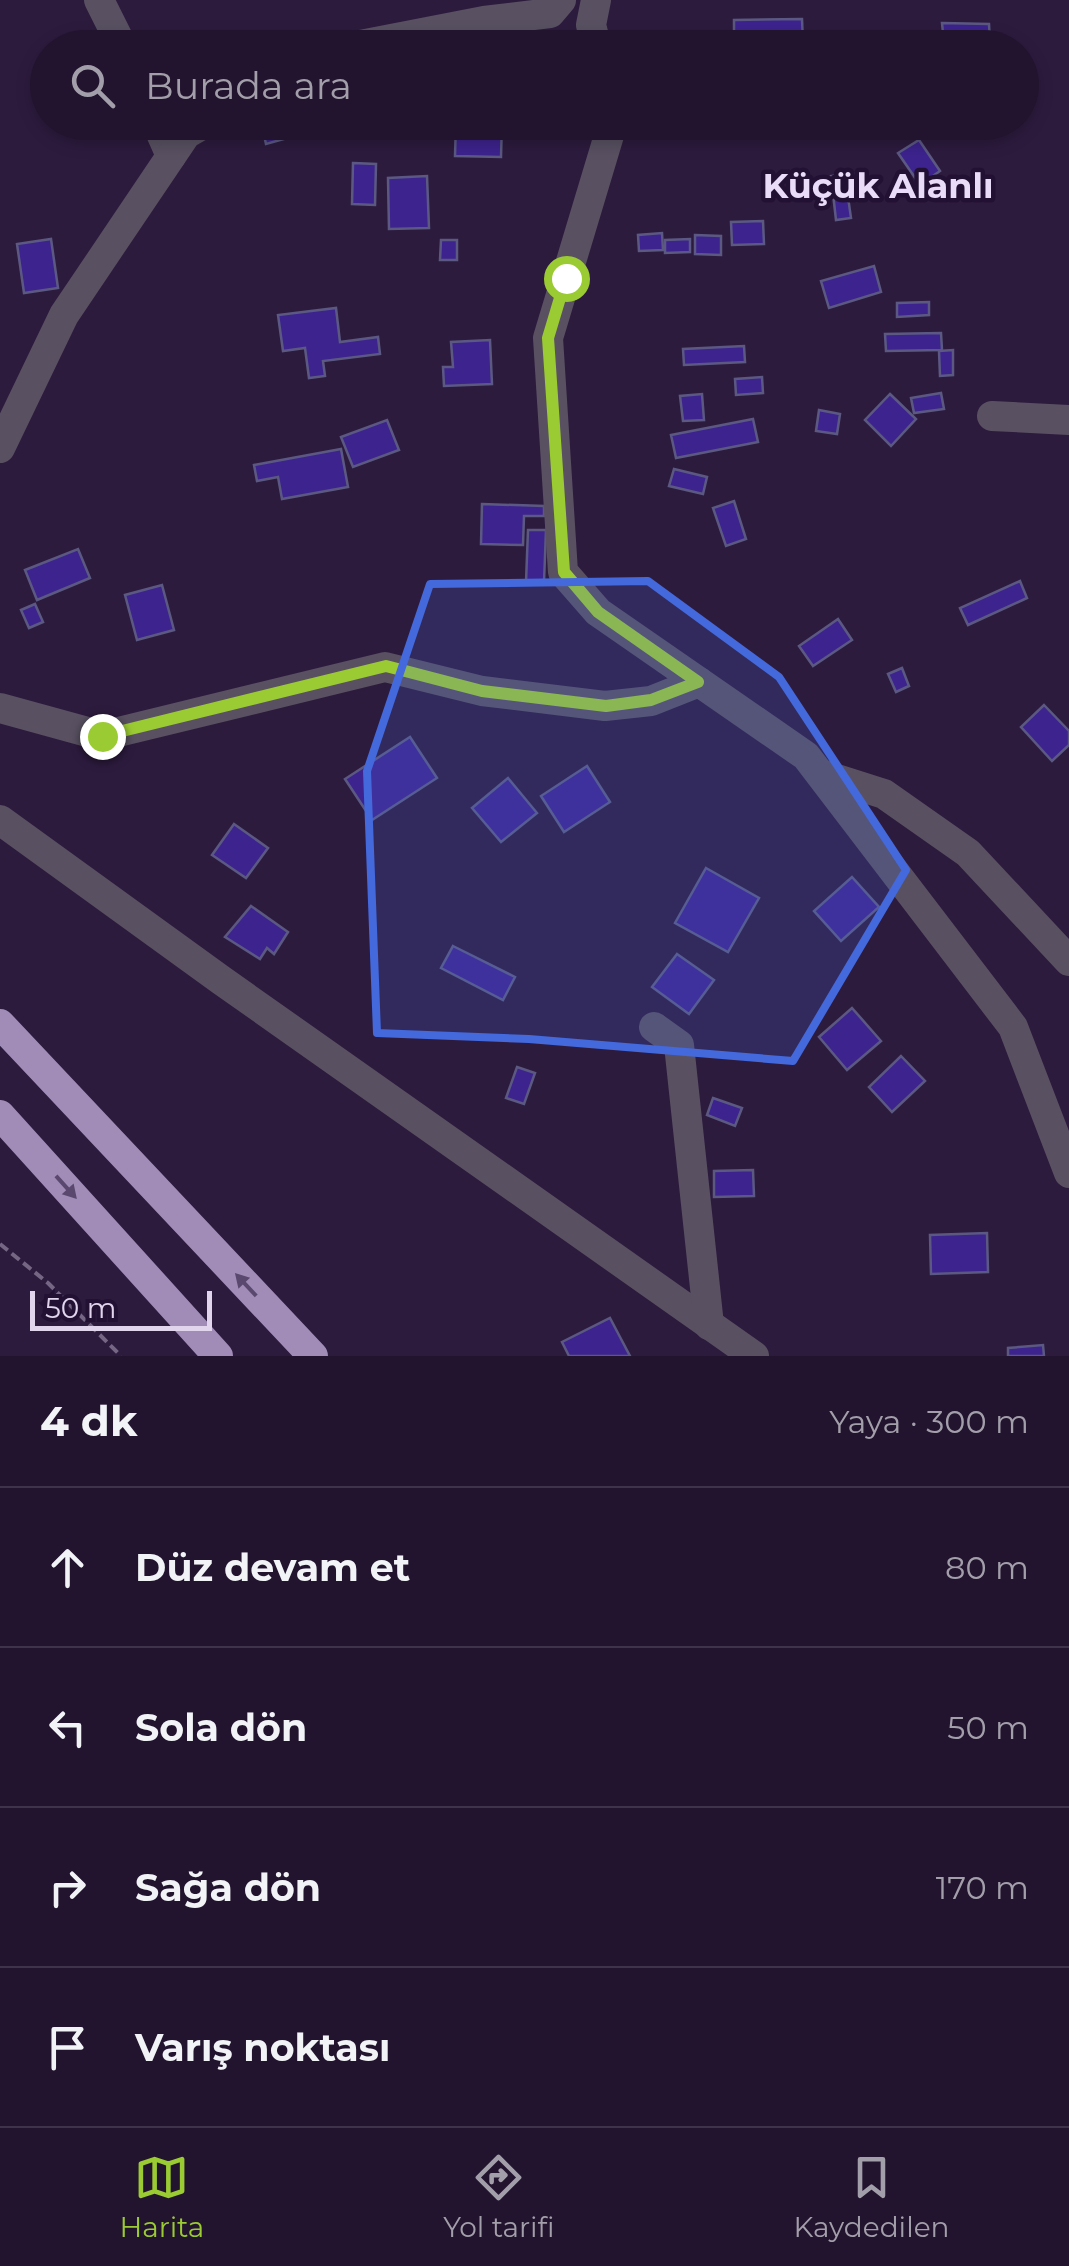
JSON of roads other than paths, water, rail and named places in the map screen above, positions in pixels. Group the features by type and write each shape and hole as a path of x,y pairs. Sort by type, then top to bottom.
{"highway":[{"path":"0,1024 313,1356"},
{"path":"0,1115 218,1356"}],"street":[{"path":"100,0 115,30"},
{"path":"438,30 550,14 561,0"},
{"path":"592,30 596,0"},
{"path":"164,140 171,156"},
{"path":"0,448 64,315 182,140"},
{"path":"608,140 548,338 564,572 598,612 806,756 1013,1027 1069,1173"},
{"path":"992,416 1069,420"},
{"path":"0,708 102,736 386,666 482,691 606,706 651,700 698,682"},
{"path":"820,773 884,794 968,852 1069,961"},
{"path":"0,820 754,1356"},
{"path":"654,1027 679,1045 709,1325"}],"district":[{"name":"Küçük Alanlı","path":"878,186"}]}
